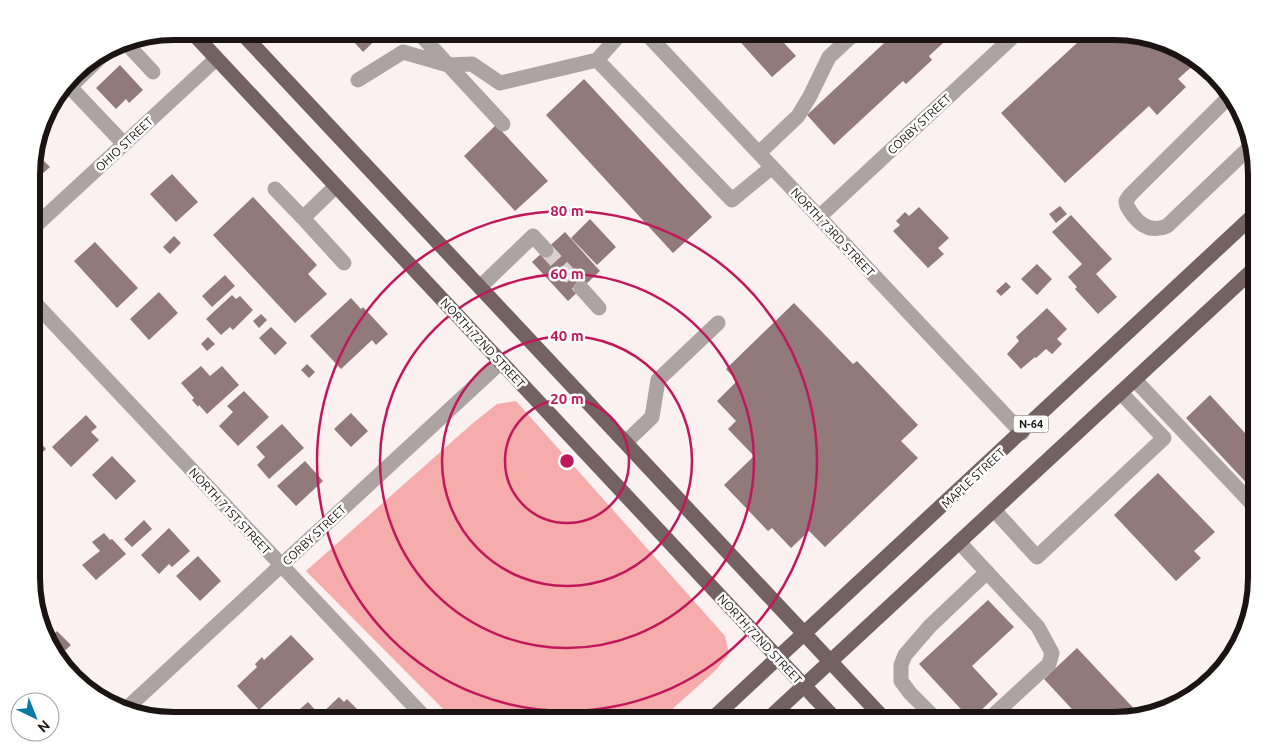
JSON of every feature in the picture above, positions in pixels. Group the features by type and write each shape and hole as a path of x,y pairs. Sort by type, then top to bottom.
{"main road":[{"name":"NORTH 72ND STREET","path":"199,40 829,712"},
{"path":"248,40 878,712"},
{"name":"MAPLE STREET","path":"720,712 1022,433 1248,221"},
{"path":"776,712 1248,274"}],"street":[{"path":"425,40 503,124"},
{"path":"358,80 403,52 448,65 472,64 500,83 597,60 615,40"},
{"name":"NORTH 73RD STREET","path":"652,40 1022,433"},
{"path":"759,154 798,116 829,57 847,40"},
{"name":"CORBY STREET","path":"819,217 1009,40"},
{"path":"130,47 153,72"},
{"name":"OHIO STREET","path":"40,222 216,59"},
{"path":"597,60 732,200 772,167"},
{"path":"71,89 124,144"},
{"path":"1225,101 1130,195 1126,201 1127,206 1146,227 1160,229 1167,226 1246,151"},
{"path":"302,218 336,186"},
{"path":"275,189 344,263"},
{"path":"480,287 533,236 546,250"},
{"path":"581,288 599,308"},
{"name":"NORTH 71ST STREET","path":"40,309 419,712"},
{"path":"626,442 652,417 658,380 718,323"},
{"name":"CORBY STREET","path":"131,704 501,362"},
{"path":"1135,380 1248,500"},
{"path":"994,510 1037,557 1164,438 1120,393"},
{"path":"959,542 1038,628 1052,653 1049,664 997,712"},
{"path":"930,712 910,693 901,681 901,665 905,655 930,626 987,572"}],"shaded area":[{"path":"516,401 725,636 729,654 716,670 669,712 446,712 306,571 497,404"}],"building":[{"path":"352,40 376,40 363,52"},
{"path":"739,40 781,40 796,56 772,77"},
{"path":"887,40 946,40 929,56 932,60 906,84 903,81 834,145 807,115"},
{"path":"1080,40 1131,41 1165,50 1192,66 1178,79 1186,87 1157,115 1149,106 1065,183 1001,113"},
{"path":"120,65 143,90 129,103 126,99 116,109 96,88"},
{"path":"584,79 712,217 673,253 546,115"},
{"path":"496,125 548,181 515,211 464,156"},
{"path":"41,158 50,167 40,176"},
{"path":"172,174 198,202 176,222 150,194"},
{"path":"253,197 317,265 308,274 327,294 295,323 213,235"},
{"path":"1060,206 1067,214 1056,223 1049,214"},
{"path":"919,207 949,238 938,248 944,254 928,268 893,231 900,225 896,221 905,212 909,216"},
{"path":"1071,215 1112,259 1096,274 1117,297 1098,314 1075,289 1077,287 1068,277 1082,264 1052,232"},
{"path":"590,219 616,247 597,265 571,238"},
{"path":"565,232 600,271 568,301 532,262"},
{"path":"174,236 181,243 170,254 163,247"},
{"path":"95,242 138,288 117,308 74,261"},
{"path":"1037,264 1052,279 1037,295 1021,279"},
{"path":"225,275 235,286 212,307 202,296"},
{"path":"1006,282 1011,287 1001,296 996,291"},
{"path":"159,292 178,313 149,340 130,319"},
{"path":"232,295 236,299 240,296 253,310 233,330 230,327 221,335 206,319"},
{"path":"351,298 361,309 363,307 388,334 376,345 372,340 341,369 310,336"},
{"path":"794,303 853,364 857,361 918,425 901,441 918,458 825,547 809,531 791,548 772,528 768,531 724,485 754,456 728,429 736,421 717,401 737,381 726,369"},
{"path":"1047,308 1067,329 1057,339 1062,344 1052,354 1046,349 1021,369 1007,354 1019,341 1016,337"},
{"path":"261,314 267,320 259,328 253,321"},
{"path":"271,327 287,343 275,355 259,338"},
{"path":"208,337 215,344 207,351 201,344"},
{"path":"307,364 315,372 309,378 301,370"},
{"path":"201,366 210,376 222,366 239,385 207,414 192,400 194,398 181,383"},
{"path":"244,391 269,417 238,446 219,426 233,412 227,406"},
{"path":"1210,395 1248,436 1248,485 1186,418"},
{"path":"351,413 368,431 351,447 334,429"},
{"path":"86,415 97,427 91,432 99,440 71,467 52,447"},
{"path":"282,424 304,448 269,479 257,465 265,457 256,447"},
{"path":"40,442 46,449 40,454"},
{"path":"112,456 136,481 116,500 92,475"},
{"path":"305,461 323,481 296,506 277,486"},
{"path":"1158,473 1215,532 1194,551 1201,558 1176,581 1114,515"},
{"path":"144,520 152,529 132,547 124,539"},
{"path":"169,528 190,551 172,567 169,564 159,574 141,555"},
{"path":"104,533 126,554 96,580 82,565 100,551 92,542"},
{"path":"198,556 221,581 200,601 176,576"},
{"path":"988,600 1014,627 972,666 998,694 979,712 964,712 919,664"},
{"path":"57,631 71,645 63,652 53,635"},
{"path":"291,635 314,659 259,710 237,686 257,667 255,664 262,657 264,660"},
{"path":"1077,648 1135,710 1122,712 1075,712 1044,679"},
{"path":"339,697 344,702 347,699 357,709 355,712 323,712"},
{"path":"308,702 317,712 297,712"}],"tunnel":[{"path":"546,250 581,288"}]}
